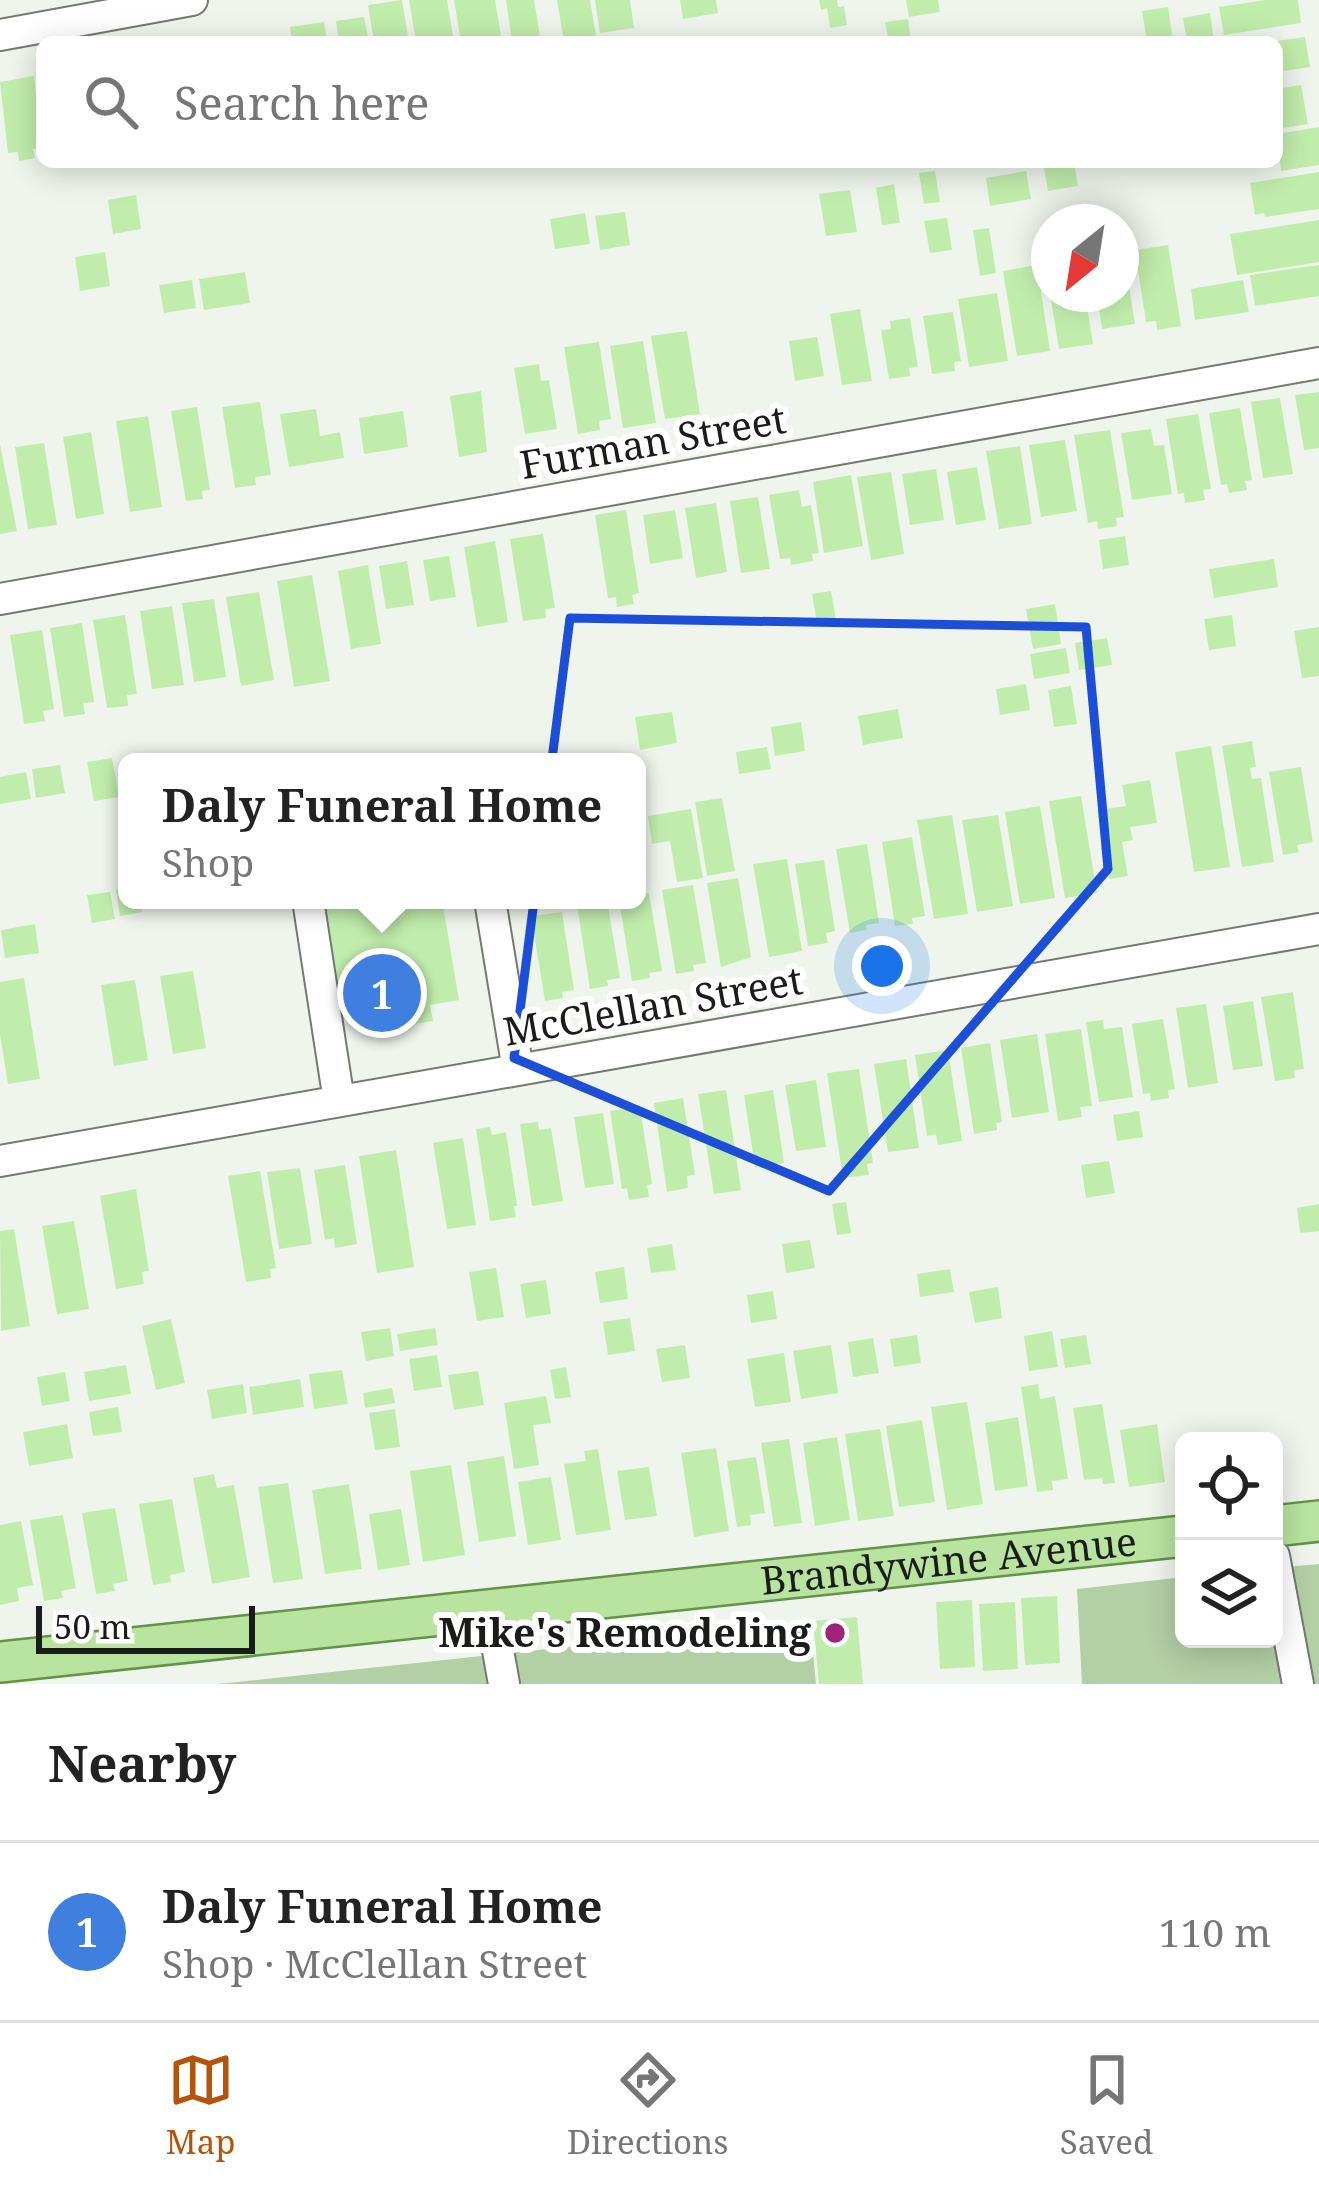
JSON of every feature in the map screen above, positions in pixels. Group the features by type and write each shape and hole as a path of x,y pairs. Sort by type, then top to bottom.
{"main road":[{"path":"1283,1525 1319,1521"},
{"name":"Brandywine Avenue","path":"0,1662 1175,1537"}],"street":[{"path":"0,35 192,0"},
{"name":"Furman Street","path":"0,599 1319,363"},
{"path":"309,909 339,1101"},
{"path":"491,909 518,1070"},
{"name":"McClellan Street","path":"0,1161 1319,929"},
{"path":"1283,1604 1298,1684"},
{"path":"491,1610 504,1684"}],"highlighted area":[{"path":"570,618 1086,627 1108,869 829,1191 514,1058"}],"green space":[{"path":"1319,1564 1319,1684 1082,1684 1077,1589 1175,1578 1175,1648 1283,1648 1283,1567"},
{"path":"810,1621 816,1684 218,1684"}],"building":[{"path":"402,0 408,36 373,36 368,5"},
{"path":"409,0 447,0 453,36 415,36"},
{"path":"454,0 495,0 501,36 460,36"},
{"path":"506,0 534,0 540,36 511,36"},
{"path":"557,0 590,0 596,36 563,36"},
{"path":"595,0 630,0 634,28 600,33"},
{"path":"680,0 716,0 718,13 683,19"},
{"path":"819,0 837,0 838,7 844,6 847,25 830,28 827,8 821,10"},
{"path":"906,0 938,0 940,12 909,17"},
{"path":"1298,0 1301,23 1224,35 1219,7"},
{"path":"1168,7 1172,36 1146,36 1142,11"},
{"path":"1210,13 1213,36 1186,36 1183,18"},
{"path":"364,17 368,36 338,36 336,21"},
{"path":"908,19 910,36 888,36 885,22"},
{"path":"324,22 326,36 291,36 290,27"},
{"path":"1305,37 1310,67 1283,71 1283,40"},
{"path":"34,76 35,158 19,161 18,152 8,153 0,82"},
{"path":"1301,85 1308,124 1283,128 1283,88"},
{"path":"1319,127 1319,165 1281,171 1283,133"},
{"path":"1044,168 1075,168 1078,186 1048,191"},
{"path":"935,171 940,202 924,204 919,173"},
{"path":"1026,171 1031,199 990,206 986,178"},
{"path":"1319,172 1319,209 1255,215 1250,183"},
{"path":"894,184 900,223 882,225 876,188"},
{"path":"850,190 857,232 826,236 819,194"},
{"path":"136,195 141,229 113,234 108,200"},
{"path":"625,212 630,245 600,250 595,216"},
{"path":"585,213 590,244 555,249 550,219"},
{"path":"947,218 952,250 930,253 924,221"},
{"path":"1319,220 1319,262 1237,275 1230,234"},
{"path":"989,228 996,273 980,276 973,230"},
{"path":"1168,245 1181,326 1157,330 1156,321 1146,322 1139,249"},
{"path":"105,252 110,286 80,291 75,257"},
{"path":"1319,265 1319,296 1255,306 1250,275"},
{"path":"1031,266 1031,312 1044,312 1050,351 1017,356 1003,271"},
{"path":"245,272 250,303 204,310 199,279"},
{"path":"192,280 196,308 164,313 159,285"},
{"path":"1243,280 1249,312 1195,320 1191,289"},
{"path":"997,293 1008,361 969,367 958,299"},
{"path":"860,309 872,381 842,385 830,314"},
{"path":"953,312 961,361 954,362 955,371 932,374 923,316"},
{"path":"1053,312 1088,312 1093,344 1059,349"},
{"path":"1100,312 1133,312 1135,324 1102,329"},
{"path":"910,318 918,367 909,368 910,376 889,379 881,330 891,329 890,321"},
{"path":"687,331 700,414 665,419 651,336"},
{"path":"817,337 824,376 795,381 789,341"},
{"path":"643,341 656,423 623,428 610,346"},
{"path":"599,342 611,419 599,421 600,430 578,434 564,347"},
{"path":"539,364 541,381 549,380 557,429 525,434 514,368"},
{"path":"481,391 487,452 459,457 450,396"},
{"path":"1319,392 1319,448 1304,450 1295,395"},
{"path":"1280,398 1293,474 1263,478 1251,402"},
{"path":"260,402 271,475 255,477 256,485 235,488 222,407"},
{"path":"197,407 210,490 202,491 203,499 186,501 171,411"},
{"path":"1240,408 1252,480 1245,481 1247,490 1229,493 1227,484 1221,485 1209,413"},
{"path":"316,409 320,436 340,432 344,458 289,467 280,414"},
{"path":"403,411 408,447 364,454 359,418"},
{"path":"1198,414 1211,489 1203,490 1205,500 1185,503 1184,493 1178,494 1166,419"},
{"path":"148,416 162,507 130,512 116,421"},
{"path":"1151,429 1154,446 1164,445 1172,494 1132,500 1121,433"},
{"path":"1110,430 1124,517 1116,518 1117,526 1098,529 1097,521 1088,523 1074,435"},
{"path":"91,432 104,514 76,519 63,437"},
{"path":"1065,440 1077,511 1041,517 1029,445"},
{"path":"44,443 57,525 28,529 15,447"},
{"path":"0,444 17,531 0,534"},
{"path":"1020,446 1032,524 999,529 986,451"},
{"path":"977,467 986,520 956,525 947,472"},
{"path":"936,469 944,520 910,525 902,474"},
{"path":"891,472 904,554 871,560 857,477"},
{"path":"851,475 863,546 824,553 813,482"},
{"path":"799,490 802,507 811,505 819,553 812,554 813,561 791,565 790,558 780,559 769,495"},
{"path":"758,497 770,569 741,573 730,501"},
{"path":"716,503 727,572 696,578 685,508"},
{"path":"626,510 639,593 632,595 634,604 617,607 616,597 608,598 595,515"},
{"path":"675,510 683,558 650,564 643,515"},
{"path":"543,534 555,608 545,609 546,618 523,621 510,539"},
{"path":"1125,536 1129,565 1103,569 1099,540"},
{"path":"495,541 508,622 477,627 464,547"},
{"path":"449,556 456,597 430,601 423,560"},
{"path":"1274,559 1278,587 1214,598 1209,569"},
{"path":"407,561 414,605 386,609 379,566"},
{"path":"368,565 381,644 351,649 338,571"},
{"path":"312,575 330,681 294,687 277,581"},
{"path":"831,591 836,620 817,623 812,594"},
{"path":"259,592 274,680 241,686 226,597"},
{"path":"214,599 226,677 194,682 182,603"},
{"path":"1055,604 1061,644 1033,649 1026,609"},
{"path":"172,606 184,685 152,689 140,611"},
{"path":"125,615 137,694 127,695 128,706 107,708 93,620"},
{"path":"1232,615 1236,646 1209,650 1204,619"},
{"path":"82,623 94,702 83,703 85,714 64,717 50,628"},
{"path":"1319,627 1319,676 1302,678 1294,631"},
{"path":"42,630 54,709 43,711 45,721 24,724 10,635"},
{"path":"1107,638 1112,665 1079,670 1075,643"},
{"path":"1066,648 1070,673 1034,679 1030,654"},
{"path":"1026,684 1030,710 1000,715 996,689"},
{"path":"1071,686 1077,724 1054,727 1048,690"},
{"path":"898,709 903,738 863,745 858,716"},
{"path":"672,712 677,743 640,750 635,717"},
{"path":"801,722 805,751 775,756 771,727"},
{"path":"1252,741 1256,767 1250,768 1252,779 1261,778 1274,862 1242,867 1222,746"},
{"path":"1211,746 1230,867 1194,872 1175,752"},
{"path":"767,747 771,769 739,774 736,752"},
{"path":"112,758 118,797 94,801 87,762"},
{"path":"60,765 65,793 36,798 32,769"},
{"path":"1301,767 1313,842 1297,845 1299,852 1283,855 1269,772"},
{"path":"26,772 31,799 0,804 0,777"},
{"path":"1150,780 1157,823 1130,827 1133,840 1122,842 1128,876 1109,879 1097,810 1126,806 1122,785"},
{"path":"1081,796 1097,893 1065,898 1049,801"},
{"path":"722,798 735,871 707,876 695,802"},
{"path":"1040,806 1055,898 1020,904 1005,812"},
{"path":"691,809 703,878 677,882 670,841 652,844 648,816"},
{"path":"952,815 968,914 934,919 917,820"},
{"path":"998,815 1013,906 977,912 962,820"},
{"path":"912,837 925,916 912,918 913,924 895,926 882,842"},
{"path":"867,844 879,923 850,933 836,849"},
{"path":"787,859 802,951 769,957 753,864"},
{"path":"824,860 835,931 826,933 828,943 808,946 795,864"},
{"path":"738,878 751,957 721,967 707,883"},
{"path":"693,885 706,963 676,974 662,890"},
{"path":"110,892 115,919 92,923 87,895"},
{"path":"646,893 662,971 632,981 620,909 646,909"},
{"path":"119,909 142,909 142,912 120,916"},
{"path":"318,909 444,909 459,1000 430,1005 433,1021 369,1031 367,1015 359,1016 354,986 332,990"},
{"path":"578,909 608,909 620,978 590,989"},
{"path":"562,912 574,990 545,1001 531,916"},
{"path":"35,924 39,953 5,958 1,930"},
{"path":"193,971 206,1048 173,1054 160,976"},
{"path":"24,978 40,1079 8,1084 0,1035 0,982"},
{"path":"135,980 148,1060 114,1066 101,985"},
{"path":"1293,992 1304,1069 1294,1070 1295,1078 1275,1081 1261,997"},
{"path":"1253,1001 1263,1066 1233,1070 1223,1006"},
{"path":"1206,1004 1218,1083 1188,1088 1176,1008"},
{"path":"1163,1019 1175,1089 1168,1090 1169,1098 1151,1101 1150,1093 1143,1094 1132,1024"},
{"path":"1103,1020 1104,1029 1122,1027 1133,1097 1099,1102 1086,1022"},
{"path":"1081,1029 1092,1106 1080,1107 1082,1117 1058,1121 1045,1034"},
{"path":"1037,1034 1049,1112 1012,1118 1000,1040"},
{"path":"990,1043 1002,1122 996,1123 997,1130 974,1134 961,1048"},
{"path":"948,1050 962,1141 938,1145 936,1134 927,1136 915,1055"},
{"path":"906,1059 919,1148 888,1152 874,1064"},
{"path":"859,1069 873,1163 867,1164 869,1175 843,1178 827,1073"},
{"path":"816,1080 826,1147 796,1151 785,1085"},
{"path":"726,1090 741,1190 714,1194 698,1094"},
{"path":"773,1090 784,1163 755,1167 744,1095"},
{"path":"683,1098 695,1175 687,1176 688,1188 667,1192 654,1103"},
{"path":"640,1107 652,1184 647,1185 649,1197 629,1200 627,1188 622,1189 610,1111"},
{"path":"1139,1111 1143,1137 1117,1141 1113,1115"},
{"path":"603,1113 614,1184 585,1188 574,1117"},
{"path":"538,1122 539,1130 551,1128 563,1201 532,1206 520,1124"},
{"path":"490,1127 492,1135 506,1132 517,1206 516,1217 490,1221 476,1129"},
{"path":"463,1138 476,1225 447,1229 433,1143"},
{"path":"396,1150 414,1267 377,1273 359,1156"},
{"path":"1109,1161 1115,1193 1086,1198 1081,1165"},
{"path":"345,1165 357,1244 335,1248 334,1238 325,1240 314,1170"},
{"path":"300,1168 312,1244 279,1249 267,1172"},
{"path":"260,1171 276,1268 270,1269 271,1278 246,1282 228,1176"},
{"path":"136,1189 149,1271 142,1272 144,1284 116,1289 100,1196"},
{"path":"846,1202 851,1233 837,1235 832,1204"},
{"path":"1319,1204 1319,1231 1300,1233 1297,1208"},
{"path":"74,1221 89,1309 57,1314 42,1226"},
{"path":"14,1229 30,1326 1,1331 0,1231"},
{"path":"810,1240 815,1268 786,1273 782,1244"},
{"path":"672,1244 676,1270 651,1273 647,1248"},
{"path":"624,1267 628,1299 600,1303 595,1272"},
{"path":"496,1268 504,1317 477,1321 469,1272"},
{"path":"950,1269 954,1292 920,1297 917,1274"},
{"path":"546,1280 551,1314 526,1318 520,1284"},
{"path":"998,1287 1002,1318 975,1323 969,1292"},
{"path":"773,1291 777,1319 751,1323 747,1295"},
{"path":"630,1318 635,1351 608,1355 603,1322"},
{"path":"171,1319 185,1383 156,1390 142,1326"},
{"path":"390,1328 394,1356 366,1361 361,1332"},
{"path":"435,1328 438,1345 400,1351 397,1334"},
{"path":"1052,1331 1058,1367 1029,1371 1024,1336"},
{"path":"917,1335 921,1363 894,1367 890,1339"},
{"path":"1086,1335 1091,1364 1065,1368 1060,1339"},
{"path":"873,1338 879,1373 853,1377 848,1342"},
{"path":"685,1345 690,1378 662,1382 656,1349"},
{"path":"831,1345 838,1393 801,1399 793,1351"},
{"path":"784,1353 791,1402 755,1407 747,1359"},
{"path":"437,1355 442,1387 414,1391 409,1359"},
{"path":"126,1365 131,1394 89,1401 84,1372"},
{"path":"566,1367 571,1397 555,1399 550,1370"},
{"path":"342,1370 348,1404 314,1409 309,1374"},
{"path":"478,1371 484,1405 454,1410 448,1375"},
{"path":"65,1372 70,1401 42,1406 37,1377"},
{"path":"300,1379 304,1407 253,1415 249,1387"},
{"path":"243,1384 247,1413 212,1419 207,1390"},
{"path":"1038,1384 1040,1399 1055,1396 1068,1479 1052,1481 1053,1490 1037,1492 1021,1387"},
{"path":"392,1388 395,1403 365,1408 363,1393"},
{"path":"546,1396 551,1423 533,1425 539,1465 514,1469 504,1403"},
{"path":"967,1402 983,1504 947,1510 931,1407"},
{"path":"1102,1404 1115,1483 1103,1484 1102,1478 1084,1480 1073,1408"},
{"path":"118,1407 122,1432 93,1436 89,1412"},
{"path":"395,1409 400,1447 375,1450 369,1413"},
{"path":"1018,1417 1028,1486 995,1491 985,1423"},
{"path":"922,1420 935,1502 899,1507 886,1426"},
{"path":"67,1424 73,1458 29,1466 23,1432"},
{"path":"1157,1424 1165,1482 1129,1487 1120,1430"},
{"path":"880,1429 894,1516 858,1521 845,1434"},
{"path":"837,1437 850,1520 815,1526 803,1443"},
{"path":"789,1439 802,1523 774,1527 761,1443"},
{"path":"716,1448 729,1531 694,1537 681,1453"},
{"path":"598,1449 611,1530 576,1535 564,1464 586,1461 584,1451"},
{"path":"504,1456 516,1536 479,1542 467,1462"},
{"path":"756,1457 765,1513 750,1515 751,1525 737,1527 727,1461"},
{"path":"451,1465 465,1555 423,1562 410,1471"},
{"path":"649,1467 657,1516 625,1520 617,1471"},
{"path":"214,1474 217,1488 234,1485 250,1577 212,1584 193,1478"},
{"path":"551,1477 561,1540 528,1545 518,1482"},
{"path":"288,1483 303,1579 273,1583 258,1487"},
{"path":"349,1484 362,1569 325,1574 312,1490"},
{"path":"172,1499 185,1572 170,1575 171,1582 153,1585 139,1504"},
{"path":"115,1508 128,1581 113,1584 115,1591 96,1594 82,1513"},
{"path":"401,1509 410,1565 378,1570 369,1514"},
{"path":"63,1515 76,1588 61,1591 63,1598 44,1601 30,1520"},
{"path":"21,1521 33,1585 17,1588 19,1601 0,1605 0,1525"},
{"path":"1057,1596 1060,1663 1025,1665 1021,1598"},
{"path":"972,1600 975,1667 940,1669 936,1602"},
{"path":"1015,1602 1018,1669 983,1671 979,1604"},
{"path":"857,1617 863,1684 819,1684 813,1621"}],"place":[{"name":"Daly Funeral Home","path":"382,993"},
{"name":"Mike's Remodeling","path":"835,1633"}]}
